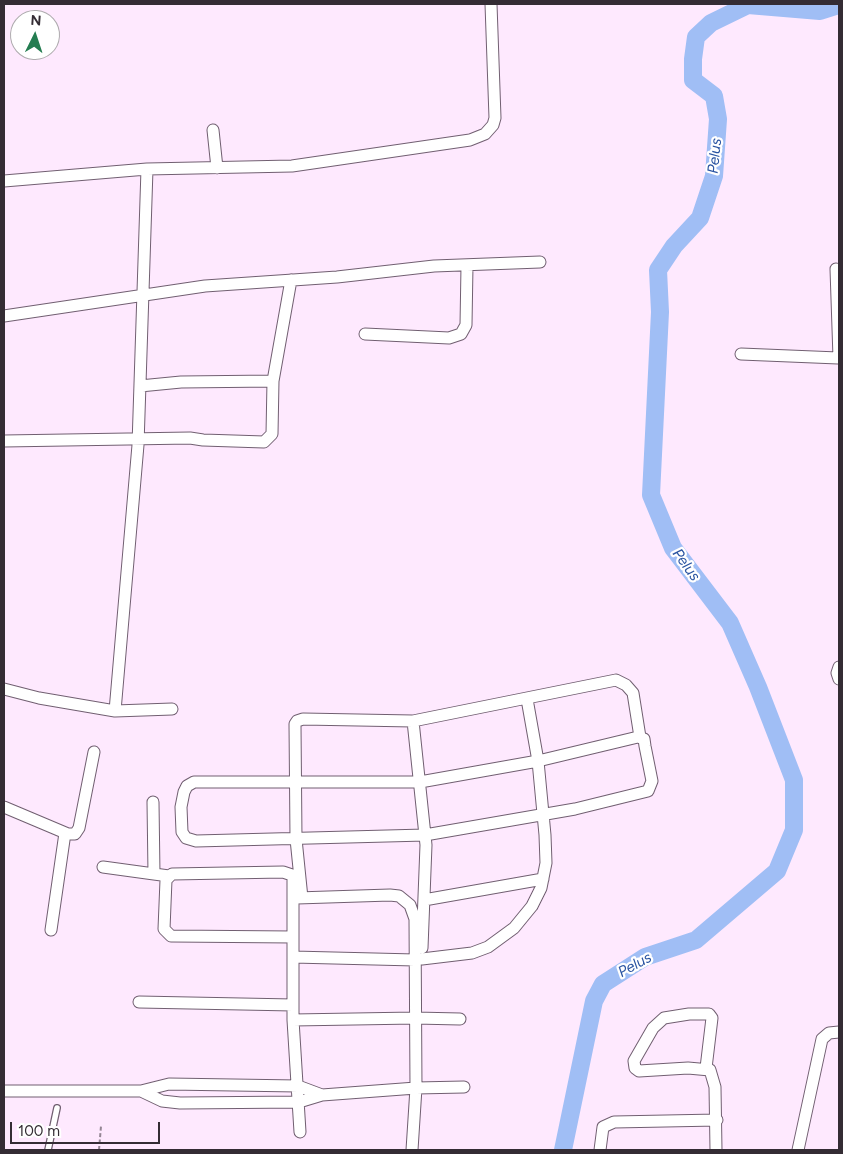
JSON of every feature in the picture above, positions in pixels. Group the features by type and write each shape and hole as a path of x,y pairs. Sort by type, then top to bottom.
{"street":[{"path":"4,181 147,169 292,166 470,140 485,134 493,125 495,118 491,4"},
{"path":"213,130 217,168"},
{"path":"114,710 138,439 147,169"},
{"path":"4,316 205,286 291,280 434,266 540,262"},
{"path":"365,334 449,338 461,334 466,325 467,266"},
{"path":"741,354 839,358 836,269"},
{"path":"4,441 190,438 264,442 272,434 272,381 291,280"},
{"path":"140,386 181,382 272,381"},
{"path":"839,667 837,673 839,679"},
{"path":"300,1132 293,1020 292,937 297,898 296,839 295,783 295,724 297,721 303,719 413,721 616,680 626,685 633,693 640,737 644,739 652,781 648,791 543,815 425,835 296,839 196,841 186,838 182,832 181,806 187,786 194,782 295,783 420,782 538,762 640,737"},
{"path":"4,689 39,698 114,710 172,709"},
{"path":"293,957 418,960 472,953 504,937 514,928 532,906 543,879 546,863 538,762 527,699"},
{"path":"412,1150 416,1088 418,960 424,900 425,835 413,721"},
{"path":"4,807 64,833 75,834 79,828 94,752"},
{"path":"153,802 154,874"},
{"path":"51,930 64,833"},
{"path":"103,867 169,876 290,873 297,898"},
{"path":"169,876 166,885 164,929 171,936 292,937"},
{"path":"424,900 543,879"},
{"path":"297,898 390,895 404,899 415,919 418,960"},
{"path":"139,1002 293,1005"},
{"path":"706,1068 712,1018 709,1014 690,1014 664,1018 653,1028 634,1061 635,1068 639,1071 706,1068 712,1073 715,1087 717,1120 716,1150"},
{"path":"293,1020 460,1019"},
{"path":"798,1150 822,1039 829,1033 839,1032"},
{"path":"4,1091 141,1092 160,1085 177,1084 298,1086 322,1095"},
{"path":"177,1084 177,1102"},
{"path":"141,1092 162,1102 299,1102 322,1095 416,1088 464,1087"},
{"path":"600,1150 603,1127 614,1122 717,1120"}],"lane":[{"path":"49,1148 57,1108"}],"path":[{"path":"99,1150 101,1126"}],"waterway":[{"name":"Pelus","path":"563,1150 594,1001 603,984 645,957 696,940 777,871 794,830 794,780 758,687 730,623 673,548 651,495 660,312 658,270 674,246 700,218 714,176 718,119 714,96 693,80 696,37 711,23 748,5 820,11 839,5"}]}
